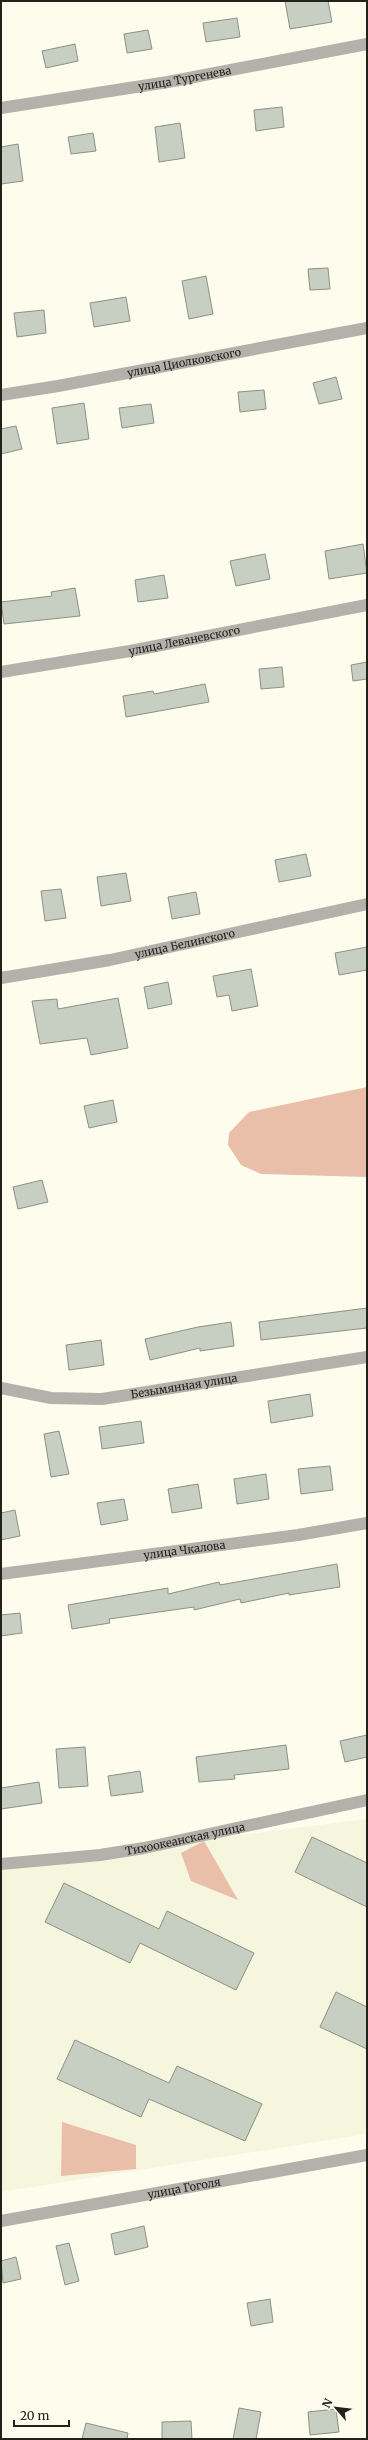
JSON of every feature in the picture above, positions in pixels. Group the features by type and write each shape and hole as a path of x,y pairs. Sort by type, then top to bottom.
{"street":[{"name":"улица Тургенева","path":"1,108 168,82 367,44"},
{"name":"улица Циолковского","path":"1,395 58,386 367,328"},
{"name":"улица Леваневского","path":"1,672 130,651 367,605"},
{"name":"улица Белинского","path":"1,978 110,960 367,904"},
{"name":"Безымянная улица","path":"1,1388 50,1398 102,1400 367,1357"},
{"name":"улица Чкалова","path":"1,1574 298,1535 367,1523"},
{"name":"Тихоокеанская улица","path":"1,1864 100,1855 144,1848 367,1800"},
{"name":"улица Гоголя","path":"1,2221 367,2155"}],"shaded area":[{"path":"367,1087 367,1177 261,1174 241,1165 228,1145 229,1133 249,1112"},
{"path":"367,1819 367,2134 1,2192 1,1865"},
{"path":"204,1841 238,1900 191,1881 181,1853"},
{"path":"62,2122 136,2145 136,2169 61,2176"}],"building":[{"path":"285,1 328,1 332,22 290,29"},
{"path":"237,18 240,37 206,42 203,23"},
{"path":"148,30 152,49 127,53 124,34"},
{"path":"75,44 78,61 46,68 42,51"},
{"path":"282,107 284,127 256,131 254,110"},
{"path":"180,123 185,158 159,162 155,127"},
{"path":"93,133 96,151 71,154 68,137"},
{"path":"18,144 23,181 1,184 1,147"},
{"path":"328,268 330,289 310,290 308,269"},
{"path":"206,276 213,314 189,319 182,281"},
{"path":"126,297 130,321 94,327 90,303"},
{"path":"44,310 46,333 17,337 14,313"},
{"path":"336,377 342,399 319,404 313,383"},
{"path":"264,390 266,409 240,412 238,392"},
{"path":"84,403 89,439 57,444 52,408"},
{"path":"151,404 154,423 122,428 119,408"},
{"path":"16,426 22,449 1,454 1,429"},
{"path":"363,544 367,573 329,579 325,551"},
{"path":"265,554 270,579 236,586 230,561"},
{"path":"164,575 168,598 138,602 135,580"},
{"path":"75,588 80,616 4,624 1,602 52,596 51,592"},
{"path":"367,662 367,679 353,681 351,665"},
{"path":"282,667 284,687 261,689 259,669"},
{"path":"205,684 209,702 126,717 123,696 153,691 154,694"},
{"path":"306,854 311,876 279,882 275,860"},
{"path":"126,873 131,901 101,906 97,877"},
{"path":"61,889 66,918 45,921 41,891"},
{"path":"196,892 200,914 172,919 168,897"},
{"path":"367,947 367,970 339,975 335,953"},
{"path":"251,969 258,1006 232,1011 229,995 217,997 213,976"},
{"path":"168,982 172,1004 148,1009 144,987"},
{"path":"118,998 128,1048 91,1055 87,1038 40,1044 32,1001 57,999 58,1009"},
{"path":"113,1100 117,1122 89,1128 84,1106"},
{"path":"42,1180 48,1202 18,1209 13,1187"},
{"path":"367,1308 367,1328 261,1340 259,1322"},
{"path":"231,1322 234,1346 200,1351 200,1348 150,1360 145,1339 198,1327"},
{"path":"101,1340 104,1365 69,1370 66,1345"},
{"path":"310,1394 313,1416 271,1423 268,1401"},
{"path":"141,1421 144,1443 102,1449 99,1427"},
{"path":"59,1431 69,1474 51,1477 44,1434"},
{"path":"330,1466 333,1490 301,1494 298,1469"},
{"path":"266,1474 269,1499 237,1504 234,1479"},
{"path":"198,1484 202,1508 172,1513 168,1489"},
{"path":"124,1499 128,1520 101,1525 97,1503"},
{"path":"15,1510 20,1536 1,1540 1,1513"},
{"path":"337,1564 340,1587 289,1595 289,1593 241,1603 240,1599 194,1610 194,1607 109,1619 110,1623 72,1629 68,1605 168,1588 168,1594 219,1582 220,1585"},
{"path":"20,1613 22,1633 1,1636 1,1615"},
{"path":"367,1735 367,1757 345,1762 340,1741"},
{"path":"286,1745 289,1769 234,1775 235,1779 199,1782 196,1757"},
{"path":"85,1747 88,1786 59,1788 56,1749"},
{"path":"140,1771 143,1792 111,1796 108,1776"},
{"path":"39,1782 42,1803 1,1809 1,1788"},
{"path":"312,1837 367,1863 367,1907 295,1872"},
{"path":"64,1883 159,1929 167,1911 254,1953 236,1990 140,1943 130,1963 45,1922"},
{"path":"336,1992 367,2007 367,2049 320,2027"},
{"path":"75,2040 169,2083 177,2066 262,2104 245,2141 149,2099 141,2117 57,2079"},
{"path":"144,2226 148,2247 115,2255 111,2234"},
{"path":"69,2243 79,2281 65,2285 56,2246"},
{"path":"16,2257 21,2279 3,2283 1,2261"},
{"path":"270,2299 273,2322 251,2326 247,2303"},
{"path":"239,2408 261,2412 256,2439 233,2439"},
{"path":"336,2409 339,2432 310,2435 308,2412"},
{"path":"191,2421 192,2439 162,2439 162,2422"},
{"path":"86,2423 128,2433 127,2439 82,2439"}]}
